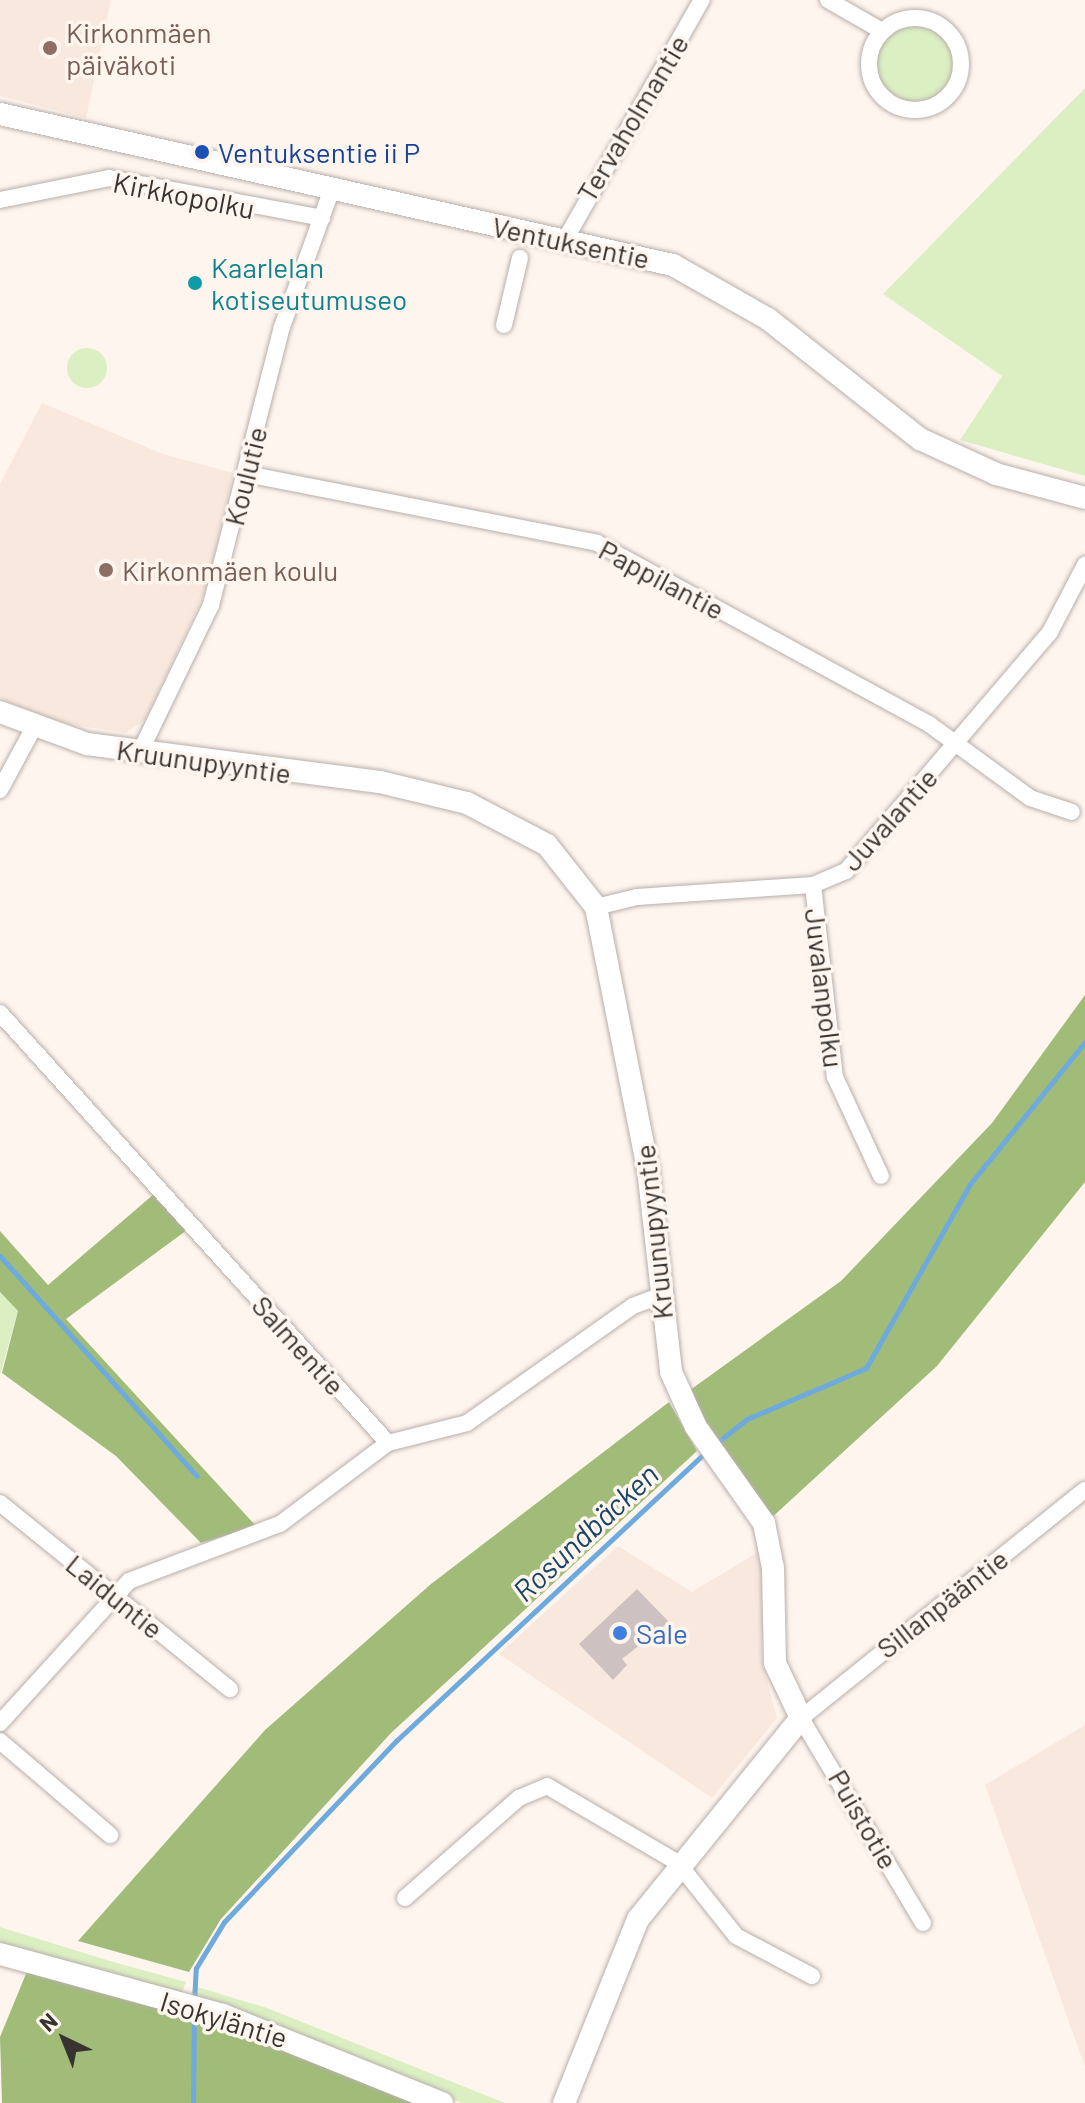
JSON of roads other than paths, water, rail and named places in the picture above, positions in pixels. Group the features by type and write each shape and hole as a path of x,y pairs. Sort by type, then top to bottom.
{"street":[{"name":"Tervaholmantie","path":"566,238 702,0"},
{"path":"828,0 882,31 928,16 952,37 960,71 936,105 921,113 877,91 869,63 882,31"},
{"name":"Ventuksentie","path":"0,114 331,192 566,238 673,265 768,319 920,439 996,474 1085,498"},
{"name":"Kirkkopolku","path":"0,200 109,178 322,218"},
{"name":"Koulutie","path":"140,752 211,605 282,327 331,192"},
{"path":"504,325 520,258"},
{"name":"Pappilantie","path":"246,474 597,543 955,744 1022,794 1072,812"},
{"name":"Juvalantie","path":"596,907 637,897 813,885 860,859 1050,632 1085,565"},
{"name":"Kruunupyyntie","path":"0,712 33,729 140,752 380,782 467,803 547,845 596,907 648,1169 671,1372 702,1437 764,1523 773,1568 775,1663 801,1718"},
{"path":"0,790 33,729"},
{"name":"Juvalanpolku","path":"813,885 835,1077 881,1176"},
{"name":"Salmentie","path":"0,1013 388,1443"},
{"path":"0,1723 113,1594 172,1561 280,1524 388,1443 477,1417 633,1306 661,1295"},
{"name":"Sillanpääntie","path":"801,1718 1085,1490"},
{"name":"Laiduntie","path":"0,1503 230,1689"},
{"path":"564,2103 621,1951 678,1863 801,1718"},
{"name":"Puistotie","path":"801,1718 923,1923"},
{"path":"0,1741 110,1835"},
{"path":"405,1898 519,1798 547,1786 678,1863 736,1936 812,1976"},
{"name":"Isokyläntie","path":"0,1954 223,2015 442,2103"}],"waterway":[{"name":"Rosundbäcken","path":"714,1445 747,1419 866,1368 970,1184 1085,1042"},
{"path":"0,1256 197,1476"},
{"name":"Rosundbäcken","path":"194,2002 196,1968 224,1922 397,1740 706,1452"},
{"name":"Rosundbäcken","path":"193,2103 194,2012"}],"place":[{"name":"Kirkonmäen päiväkoti","path":"50,48"},
{"name":"Ventuksentie ii P","path":"202,152"},
{"name":"Kaarlelan kotiseutumuseo","path":"195,283"},
{"name":"Kirkonmäen koulu","path":"106,570"},
{"name":"Sale","path":"620,1633"}]}
